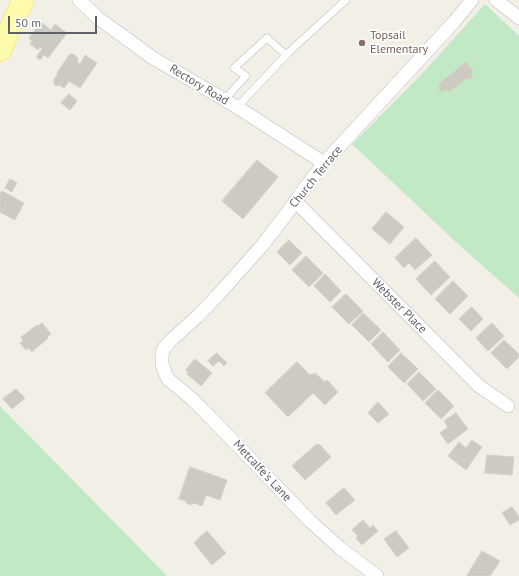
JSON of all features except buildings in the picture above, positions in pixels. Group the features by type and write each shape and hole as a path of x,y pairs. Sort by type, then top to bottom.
{"main road":[{"path":"0,51 23,0"}],"street":[{"name":"Rectory Road","path":"79,0 98,18 153,58 237,107 324,163"},
{"name":"Church Terrace","path":"162,355 163,350 170,341 198,316 260,248 324,163 454,22 472,0"},
{"path":"496,0 519,18"},
{"name":"Webster Place","path":"295,201 479,386 508,406"},
{"name":"Metcalfe's Lane","path":"162,355 162,364 168,379 192,399 310,521 340,548 377,576"}],"lane":[{"path":"237,107 286,55 346,0"},
{"path":"224,100 246,76 234,68 267,38 286,55"}],"green space":[{"path":"485,4 519,36 519,298 457,243 352,144 421,75"},
{"path":"0,406 167,576 0,576"}],"place":[{"name":"Topsail Elementary","path":"362,43"}]}
